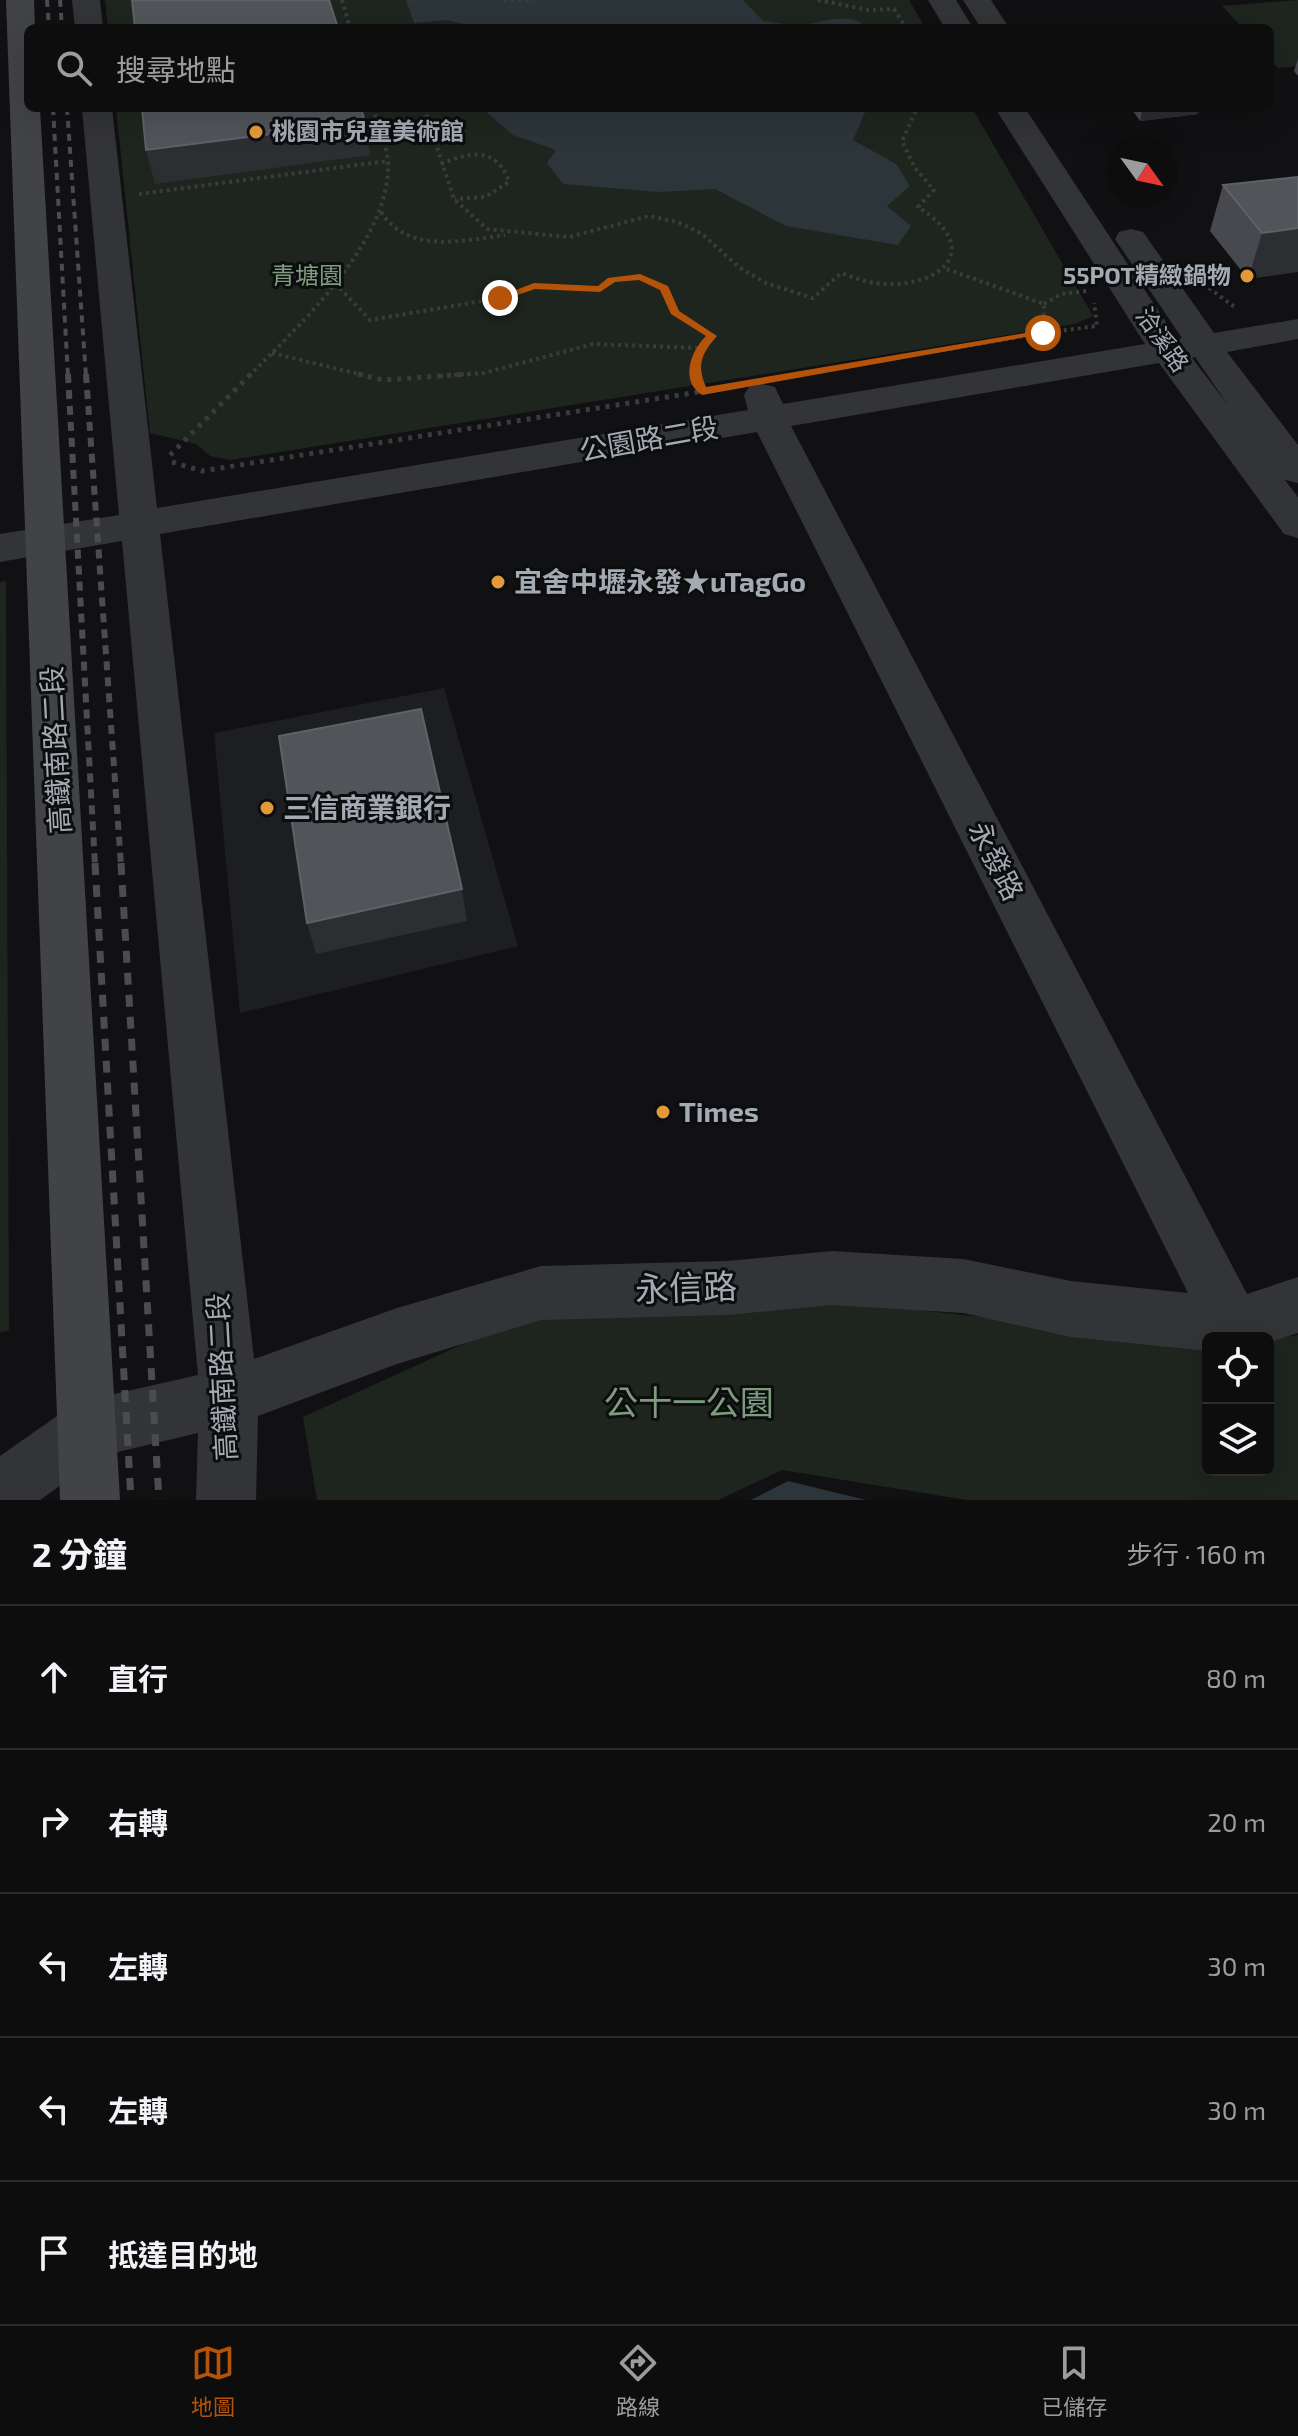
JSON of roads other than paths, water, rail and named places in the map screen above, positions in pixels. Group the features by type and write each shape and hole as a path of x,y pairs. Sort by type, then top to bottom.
{"street":[{"name":"高鐵南路二段","path":"20,0 22,530 88,1430 90,1500"},
{"path":"86,0 89,24"},
{"path":"942,0 957,24"},
{"path":"977,0 992,24"},
{"name":"高鐵南路二段","path":"97,112 229,1397 226,1500"},
{"name":"洽溪路","path":"1013,112 1179,337 1244,402 1298,471"},
{"name":"洽溪路","path":"1048,112 1179,337 1298,525"},
{"name":"公園路二段","path":"1179,337 1298,303"},
{"name":"公園路二段","path":"22,530 140,511 761,394 1179,337 1298,329"},
{"name":"永發路","path":"761,394 1234,1326"},
{"name":"永信路","path":"88,1430 229,1397 397,1336 541,1293 727,1288 832,1278 963,1286 1071,1309 1234,1326 1298,1305"},
{"path":"0,1492 88,1430"}],"railway":[{"path":"47,0 49,24"},
{"path":"60,0 62,24"},
{"path":"53,112 68,376"},
{"path":"67,112 86,376"},
{"path":"68,374 95,865"},
{"path":"86,374 121,865"},
{"path":"95,863 131,1500"},
{"path":"121,863 159,1500"}],"place":[{"name":"桃園市兒童美術館","path":"256,132"},
{"name":"55POT精緻鍋物","path":"1247,276"},
{"name":"宜舍中壢永發★uTagGo","path":"498,582"},
{"name":"三信商業銀行","path":"267,808"},
{"name":"Times","path":"663,1112"}],"park label":[{"name":"青塘園","path":"307,276"},
{"name":"公十一公園","path":"689,1403"}]}
